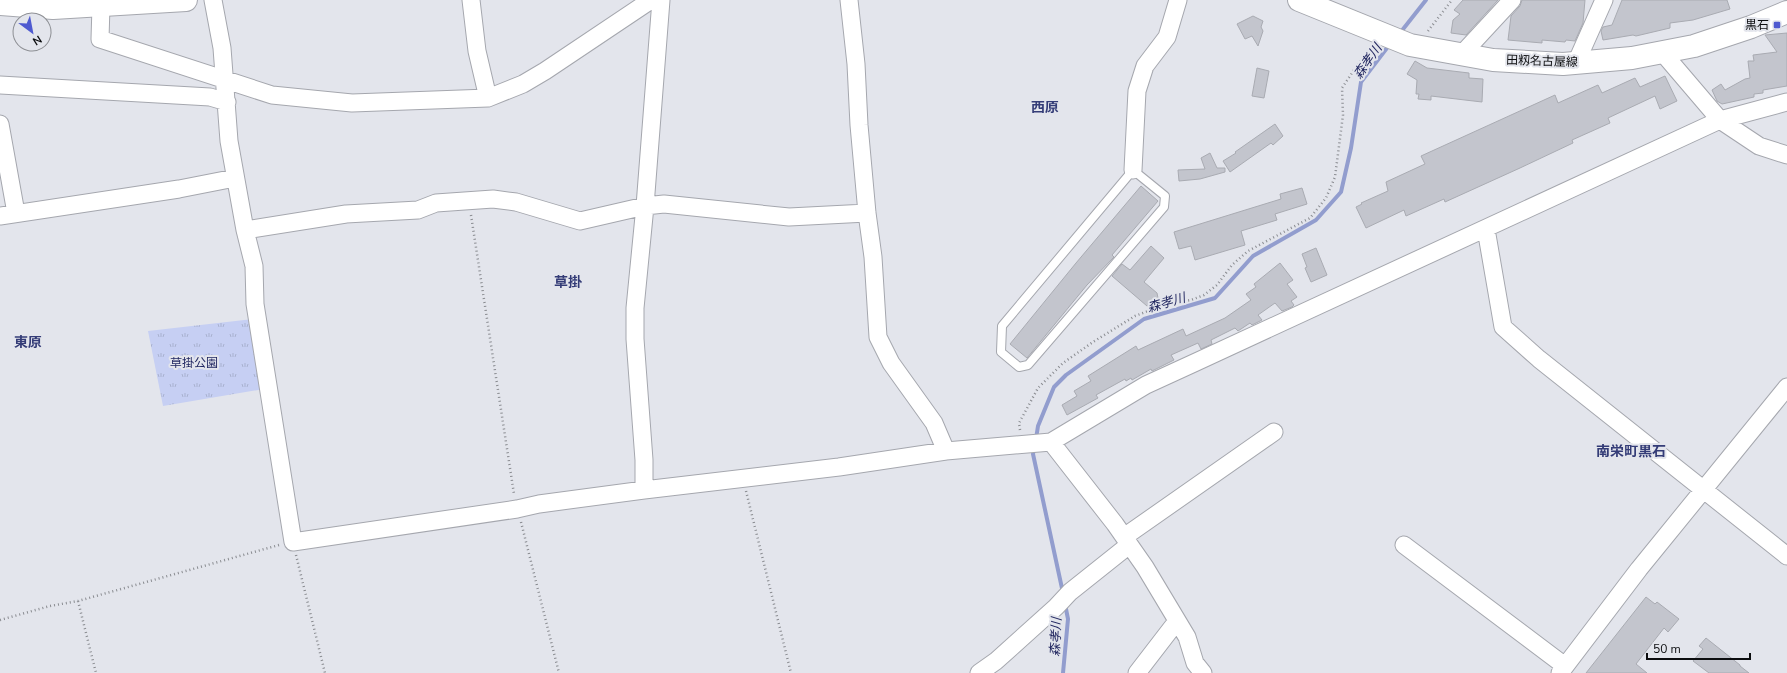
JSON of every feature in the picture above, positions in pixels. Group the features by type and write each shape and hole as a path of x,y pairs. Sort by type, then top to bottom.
{"main road":[{"path":"0,4 53,8 186,0"},
{"name":"田籾名古屋線","path":"1299,0 1414,45 1493,60 1564,64 1632,58 1694,46 1751,27 1787,12"}],"street":[{"path":"213,0 222,48 229,141 245,230 254,266 255,304 293,542 516,509 539,504 742,477 839,467 946,451 1047,442 1146,385 1720,120 1787,102"},
{"path":"471,0 477,51 488,98"},
{"path":"101,6 100,39 272,95 352,103 488,98 523,84 545,71 651,0"},
{"path":"644,490 644,460 635,339 635,308 645,206 661,0"},
{"path":"849,0 856,64 859,125 867,213 874,264 878,337 891,363 934,423 946,451"},
{"path":"1133,170 1137,91 1145,66 1166,37 1178,0"},
{"path":"1462,54 1512,0"},
{"path":"1576,63 1604,0"},
{"path":"1662,52 1720,120 1759,146 1787,155"},
{"path":"0,85 210,97 227,102"},
{"path":"0,124 8,214 179,189 235,178"},
{"path":"245,230 346,214 418,210 436,203 493,199 516,202 580,221 645,206 664,204 790,217 867,213"},
{"path":"1486,229 1503,327 1539,359 1787,556"},
{"path":"1404,545 1562,670 1640,569 1787,387"},
{"path":"979,673 996,661 1126,541 1274,432"},
{"path":"1047,442 1126,541 1187,637 1195,663 1202,673"},
{"path":"1137,673 1177,621"}],"lane":[{"path":"1133,170 1165,196 1164,207 1028,365 1019,367 1001,352 1002,326 1133,170"}],"path":[{"path":"1414,45 1452,0"},
{"path":"1021,445 1019,424 1038,388 1063,363 1135,316 1169,303 1191,300 1204,295 1217,285 1232,265 1248,251 1310,218 1326,198 1335,177 1343,116 1342,88 1354,70 1383,34"},
{"path":"469,201 516,509 559,673"},
{"path":"742,477 791,673"},
{"path":"0,620 50,606 78,601 293,542 325,673"},
{"path":"78,601 96,673"}],"green space":[{"name":"草掛公園","path":"253,319 264,389 163,406 148,331"}],"building":[{"path":"1463,0 1498,0 1466,35 1451,33 1453,20 1460,14 1454,10"},
{"path":"1522,0 1585,0 1583,23 1575,41 1566,40 1565,42 1542,40 1542,43 1508,40 1511,16 1520,6"},
{"path":"1622,0 1727,0 1730,9 1693,20 1670,23 1670,28 1636,36 1633,35 1603,40 1601,31 1603,27 1612,25"},
{"path":"1253,16 1263,21 1261,27 1263,31 1258,46 1252,36 1245,39 1237,24"},
{"path":"1787,33 1787,86 1763,90 1763,93 1754,94 1754,97 1722,104 1717,101 1712,90 1721,84 1725,90 1745,79 1750,78 1748,61 1754,61 1753,55 1777,52 1765,35"},
{"path":"1415,61 1427,68 1469,73 1469,78 1483,79 1482,102 1431,96 1431,100 1418,99 1419,94 1416,94 1417,80 1407,74"},
{"path":"1257,68 1269,71 1264,98 1252,96"},
{"path":"1665,76 1677,101 1660,109 1655,96 1608,118 1610,123 1572,140 1573,143 1445,202 1444,199 1406,216 1404,210 1366,228 1356,207 1362,204 1361,203 1388,191 1386,182 1425,164 1421,156 1555,95 1558,103 1598,85 1602,93 1635,78 1640,87"},
{"path":"1275,124 1283,136 1273,145 1271,143 1230,172 1223,161"},
{"path":"1210,153 1217,168 1225,168 1225,172 1200,179 1179,181 1178,170 1205,169 1201,158"},
{"path":"1141,186 1158,201 1112,255 1114,257 1087,285 1027,358 1010,344"},
{"path":"1302,188 1307,204 1275,214 1277,220 1241,231 1245,245 1195,260 1191,246 1179,249 1174,232 1281,199 1280,194"},
{"path":"1151,246 1164,258 1144,282 1157,293 1159,303 1147,306 1112,276 1122,264 1130,270"},
{"path":"1316,248 1327,275 1311,282 1305,268 1307,267 1302,254"},
{"path":"1280,263 1293,280 1287,284 1297,297 1291,301 1294,305 1292,307 1282,311 1275,303 1258,315 1262,320 1252,325 1250,323 1238,331 1235,328 1211,340 1212,344 1201,349 1198,343 1171,355 1174,360 1152,371 1151,369 1132,380 1131,378 1126,381 1125,379 1096,395 1098,398 1067,415 1062,405 1077,396 1074,391 1091,381 1088,376 1136,346 1138,350 1183,329 1186,336 1225,318 1251,300 1246,294 1256,287 1254,284"},
{"path":"1646,597 1655,604 1657,602 1679,619 1668,632 1664,628 1636,664 1647,673 1586,673"},
{"path":"1706,638 1749,673 1709,673 1693,661 1703,649 1699,646"}],"waterway":[{"name":"森孝川","path":"1400,33 1426,0"},
{"name":"森孝川","path":"1036,439 1038,426 1054,387 1066,375 1144,319 1215,298 1253,256 1316,220 1341,192 1351,148 1361,82 1390,44"},
{"name":"森孝川","path":"1034,447 1033,454 1063,593"},
{"name":"森孝川","path":"1063,673 1068,619 1065,604"}],"place":[{"name":"黒石","path":"1777,25"}],"district":[{"name":"西原","path":"1045,107"},
{"name":"草掛","path":"568,282"},
{"name":"東原","path":"28,342"},
{"name":"南栄町黒石","path":"1631,451"}]}
